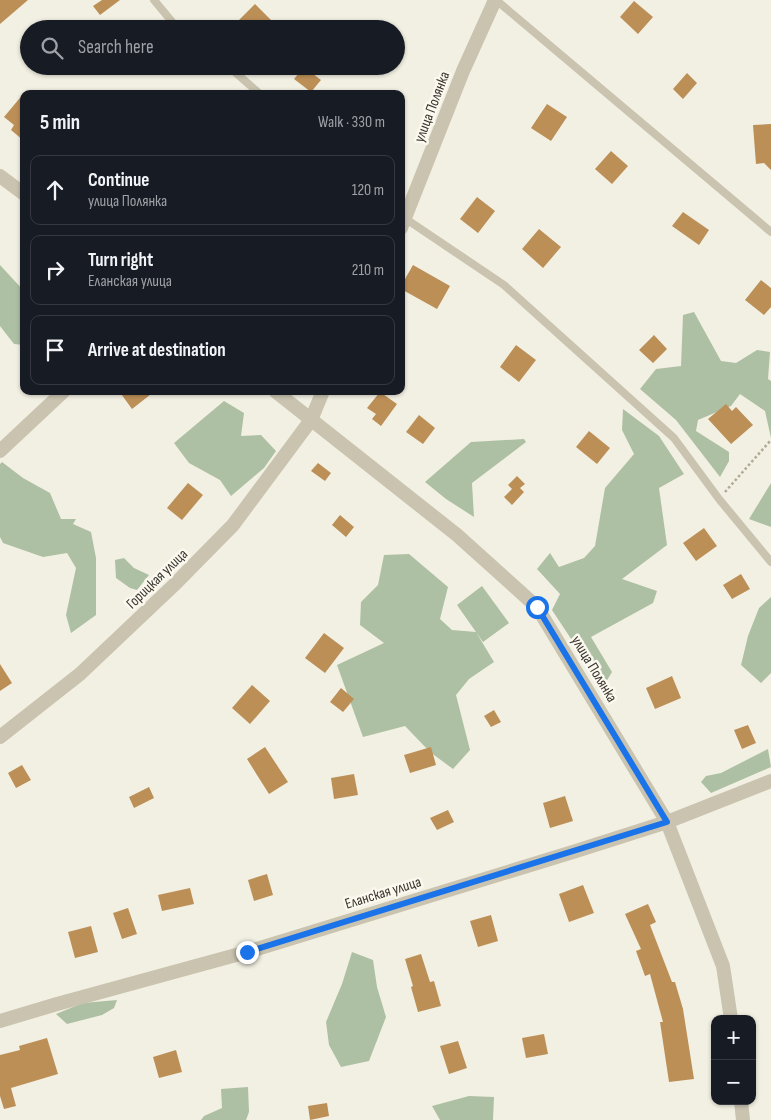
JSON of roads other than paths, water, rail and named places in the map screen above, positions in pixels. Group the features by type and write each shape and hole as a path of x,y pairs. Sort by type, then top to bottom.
{"street":[{"name":"улица Полянка","path":"405,216 463,71 496,0"},
{"path":"0,176 20,191"},
{"path":"0,451 60,395"},
{"name":"улица Полянка","path":"280,395 457,535 537,607 667,822 723,966 730,1015"},
{"path":"310,420 321,395"},
{"name":"Горицкая улица","path":"0,737 80,674 194,566 233,526 310,420"},
{"name":"Еланская улица","path":"0,1021 247,952 667,822 771,781"},
{"path":"741,1105 743,1120"}],"lane":[{"path":"154,0 171,20"},
{"path":"496,0 771,232"},
{"path":"238,75 255,90"},
{"path":"405,222 504,285 674,438 719,499 771,562"}]}
